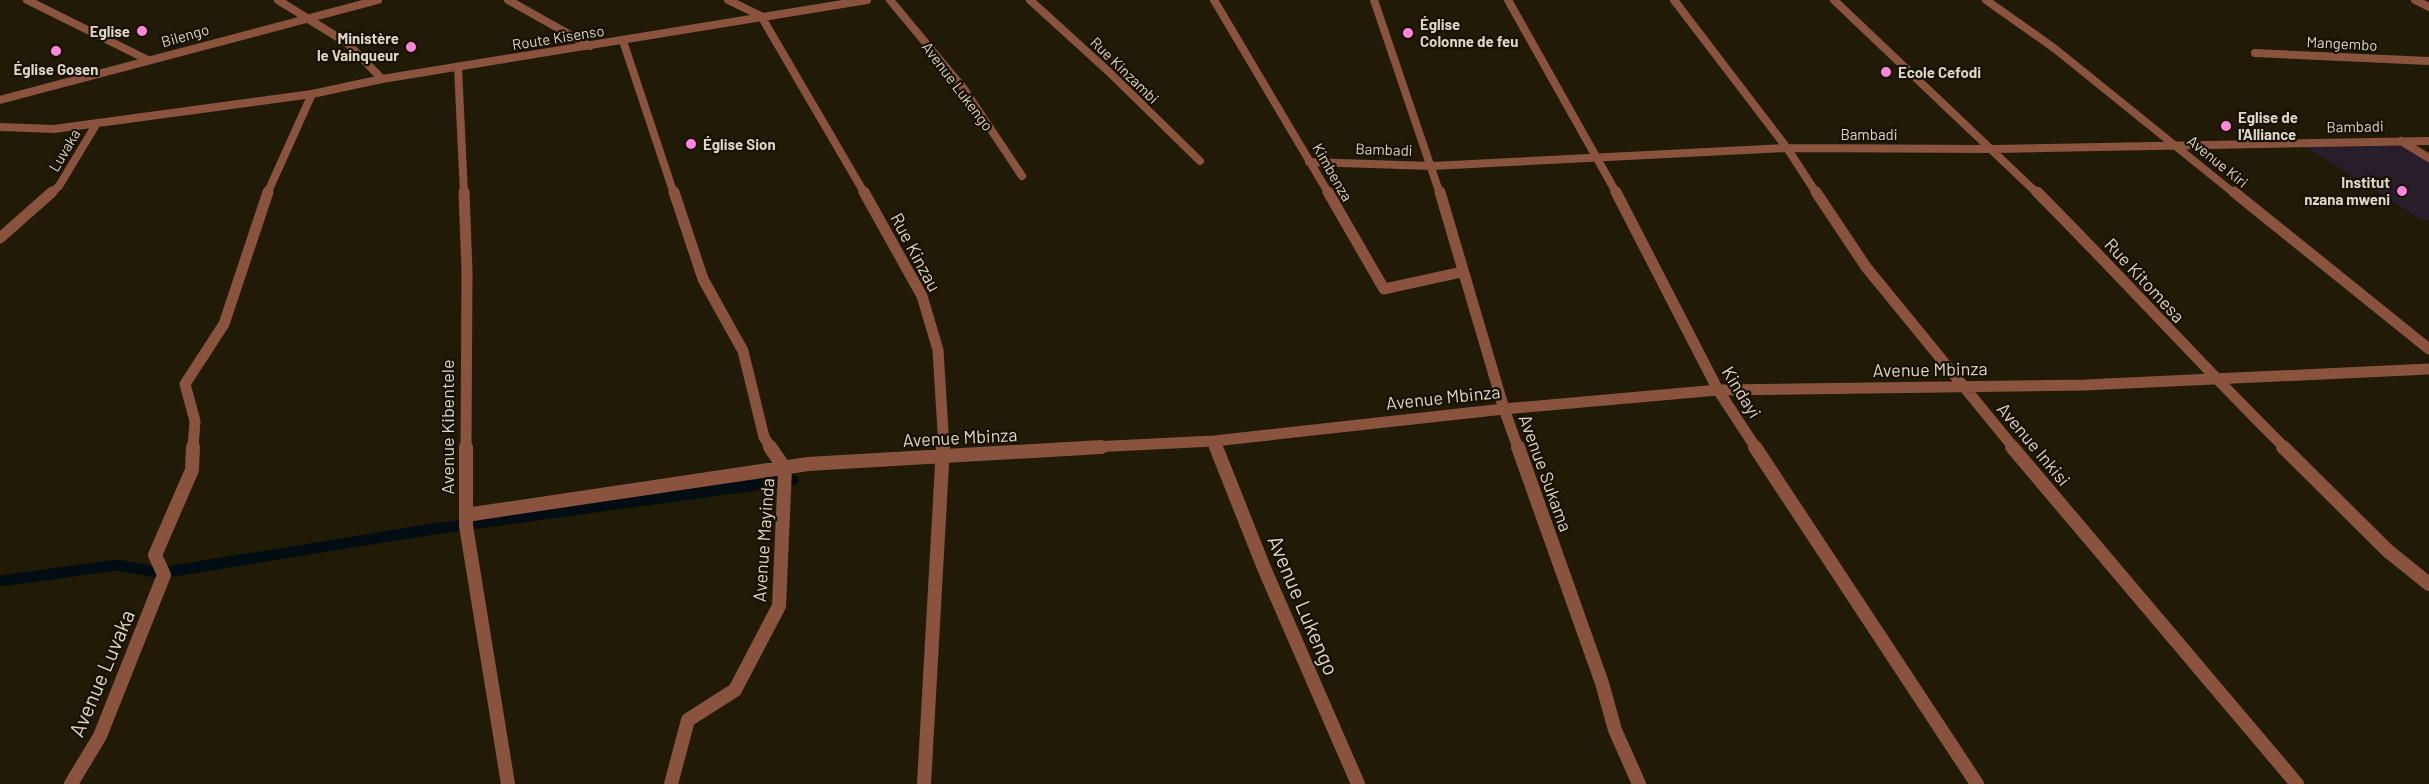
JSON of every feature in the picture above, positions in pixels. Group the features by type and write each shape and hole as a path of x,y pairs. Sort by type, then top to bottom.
{"street":[{"path":"27,0 148,60"},
{"path":"278,0 347,43 382,79"},
{"name":"Bilengo","path":"0,100 307,16 378,0"},
{"path":"508,0 590,46"},
{"path":"728,0 760,16"},
{"name":"Route Kisenso","path":"0,127 37,130 312,94 382,79 867,0"},
{"name":"Avenue Lukengo","path":"890,0 964,89 1022,176"},
{"name":"Rue Kinzambi","path":"1030,0 1108,71 1200,162"},
{"name":"Kimbenza","path":"1214,0 1384,289 1462,272"},
{"name":"Avenue Sukama","path":"1374,0 1432,166 1504,408 1602,683 1615,730 1639,784"},
{"name":"Kindayi","path":"1508,0 1598,158 1718,390 1977,784"},
{"name":"Avenue Inkisi","path":"1674,0 1786,148 1866,267 1962,387 2297,784"},
{"name":"Rue Kitomesa","path":"1834,0 2091,246 2214,378 2388,551 2429,584"},
{"name":"Avenue Kiri","path":"1986,0 2054,48 2429,349"},
{"path":"2415,0 2429,7"},
{"name":"Rue Kinzau","path":"760,16 922,296 938,350 944,456 924,784"},
{"name":"Avenue Mayinda","path":"623,41 703,279 742,351 764,437 785,469 779,606 735,690 688,720 671,784"},
{"name":"Mangembo","path":"2255,53 2429,61"},
{"name":"Avenue Kibentele","path":"458,67 467,271 466,526 508,784"},
{"name":"Avenue Luvaka","path":"71,784 100,736 164,575 156,555 192,470 195,421 185,384 224,324 264,201 312,94"},
{"name":"Luvaka","path":"0,238 59,186 97,123"},
{"path":"2400,141 2429,158"},
{"name":"Bambadi","path":"1310,162 1432,166 1786,148 1993,150 2429,141"},
{"name":"Avenue Mbinza","path":"466,512 865,459 1214,441 1504,408 1718,390 2085,385 2429,369"},
{"name":"Avenue Lukengo","path":"1214,441 1264,568 1358,784"}],"shaded area":[{"name":"Institut nzana mweni","path":"2400,143 2429,162 2429,220 2422,220 2303,145"}],"waterway":[{"path":"0,581 117,565 161,573 427,530 793,480"}],"place":[{"name":"Eglise","path":"142,31"},
{"name":"Église Colonne de feu","path":"1408,33"},
{"name":"Ministère le Vainqueur","path":"411,47"},
{"name":"Église Gosen","path":"56,51"},
{"name":"Ecole Cefodi","path":"1886,72"},
{"name":"Eglise de l'Alliance","path":"2226,126"},
{"name":"Église Sion","path":"691,144"},
{"name":"Institut nzana mweni","path":"2402,191"}]}
